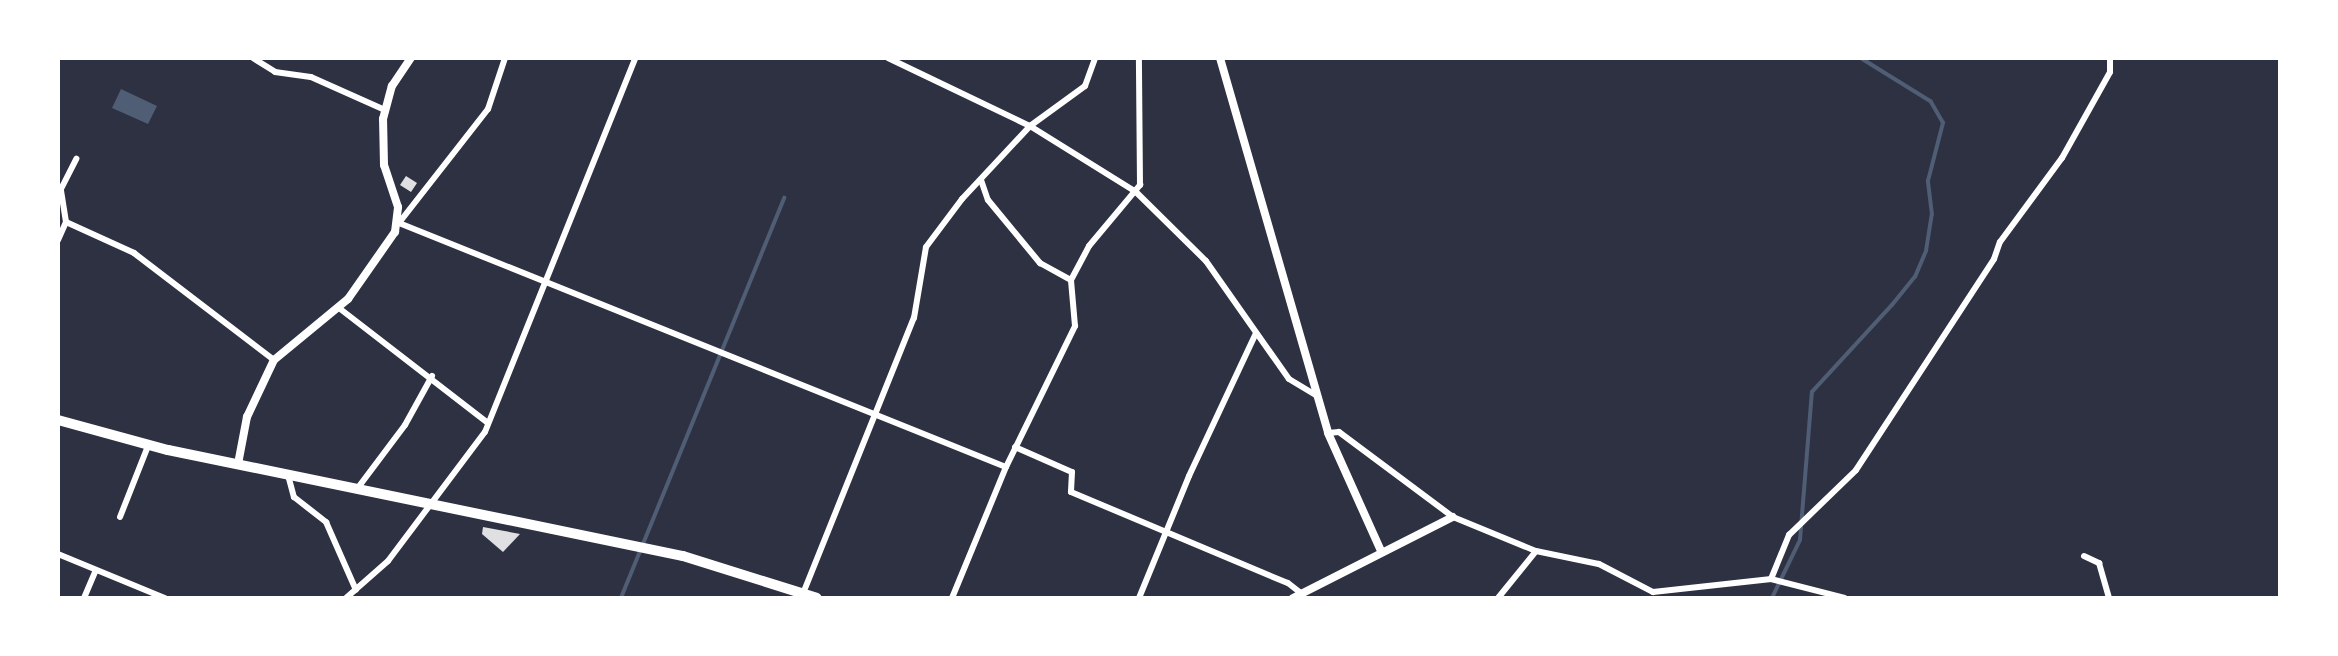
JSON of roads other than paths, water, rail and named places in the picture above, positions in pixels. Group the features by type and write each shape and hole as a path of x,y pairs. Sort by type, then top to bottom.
{"main road":[{"path":"58,420 148,446 683,556 802,596 817,598"}],"street":[{"path":"253,58 275,72 311,76 385,110"},
{"path":"399,223 384,165 385,110 393,86 411,58"},
{"path":"238,464 247,417 274,360 339,308 399,223 488,109 505,58"},
{"path":"345,598 388,561 488,423 635,58"},
{"path":"888,58 1030,126 1136,192 1206,261 1290,379 1317,396"},
{"path":"802,596 914,318 926,247 1030,126 1085,86 1095,58"},
{"path":"952,598 1015,447 1075,326 1070,280 1089,246 1140,185 1139,58"},
{"path":"1220,58 1328,433 1381,551"},
{"path":"1771,579 1789,535 1856,470 1994,259 2000,242 2062,158 2110,72 2109,58"},
{"path":"58,240 66,222 61,188 76,159"},
{"path":"981,180 988,200 1040,263 1070,280"},
{"path":"66,222 135,253 274,360"},
{"path":"399,223 1006,467"},
{"path":"339,308 432,376 488,423"},
{"path":"1139,598 1256,333"},
{"path":"357,489 405,425 432,376"},
{"path":"1328,433 1339,432 1453,517 1536,551 1598,564 1653,595 1771,579 1845,598"},
{"path":"120,517 148,446"},
{"path":"1015,447 1072,472 1071,492 1288,583 1302,594"},
{"path":"287,474 294,497 326,522 356,590"},
{"path":"1293,598 1381,551 1453,517"},
{"path":"1498,598 1536,551"},
{"path":"58,554 165,598"},
{"path":"2084,556 2099,563 2109,598"},
{"path":"84,598 96,570"}],"water":[{"path":"121,89 157,106 148,124 112,108"}],"waterway":[{"path":"1826,58 1852,58"},
{"path":"1772,598 1800,540 1812,392 1915,277 1926,251 1932,215 1928,181 1943,123 1931,102 1860,58"},
{"path":"621,598 784,198"}]}
